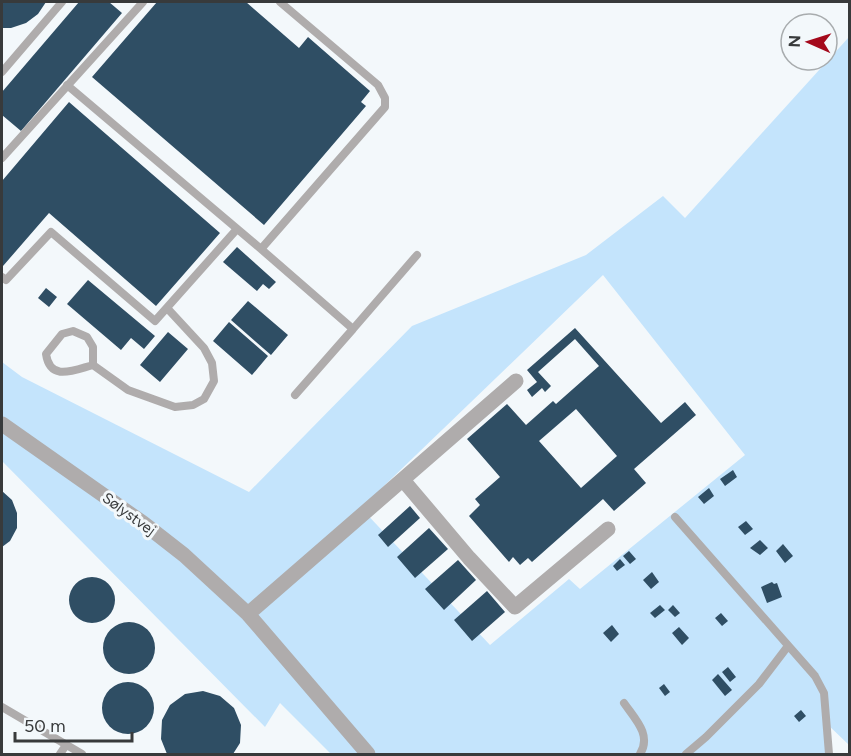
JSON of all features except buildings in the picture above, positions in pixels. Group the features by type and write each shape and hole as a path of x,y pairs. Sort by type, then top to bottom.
{"street":[{"path":"248,614 516,381"},
{"name":"Sølystvej","path":"2,424 143,523 184,555 248,614 368,754"},
{"path":"403,480 514,607 608,529"}],"lane":[{"path":"2,72 62,2"},
{"path":"2,159 143,2"},
{"path":"261,249 385,107 385,98 378,85 280,2"},
{"path":"67,85 353,329"},
{"path":"2,277 6,280 51,232 155,321 237,229"},
{"path":"295,395 417,255"},
{"path":"93,365 93,347 87,337 73,331 62,334 46,354 47,363 54,370 65,372 93,365 128,390 175,407 193,405 204,399 213,381 212,363 204,348 167,308"},
{"path":"675,517 815,676 824,693 829,754"},
{"path":"686,754 759,684 788,646"},
{"path":"624,703 644,731 645,742 640,754"},
{"path":"2,707 82,754"},
{"path":"60,754 66,745"}],"shaded area":[{"path":"849,37 849,745 824,721 826,754 331,754 280,703 265,727 2,461 2,362 22,377 249,492 412,326 586,255 663,196 685,218 817,72 839,72 839,48","holes":["603,275 745,455 580,589 569,579 490,645 361,508"]}]}
